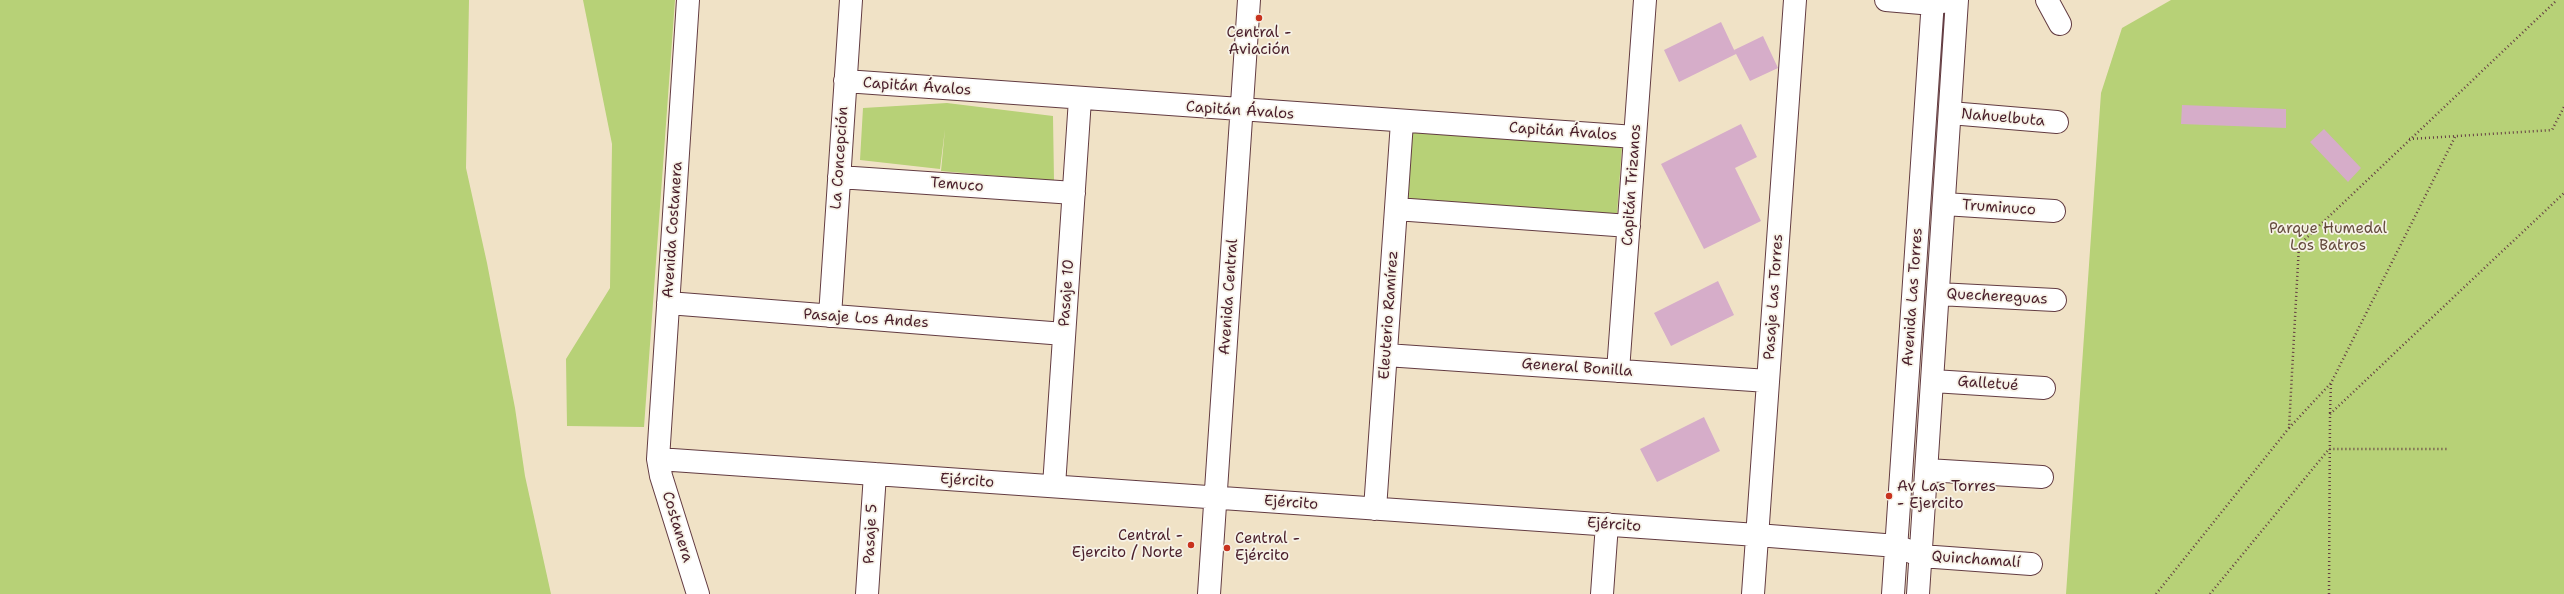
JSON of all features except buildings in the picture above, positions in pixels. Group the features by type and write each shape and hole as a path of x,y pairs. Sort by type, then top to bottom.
{"street":[{"name":"Avenida Costanera","path":"658,460 688,0"},
{"name":"La Concepción","path":"830,316 851,0"},
{"name":"Avenida Central","path":"1209,594 1249,0"},
{"name":"Capitán Trizanos","path":"1618,371 1645,0"},
{"name":"Pasaje Las Torres","path":"1753,594 1795,0"},
{"path":"1886,0 1940,1"},
{"name":"Avenida Las Torres","path":"1918,594 1957,0"},
{"path":"2047,0 2060,24"},
{"name":"Avenida Las Torres","path":"1893,594 1940,1"},
{"name":"Capitán Ávalos","path":"845,81 1242,111 1635,137"},
{"name":"Pasaje 10","path":"1054,486 1080,99"},
{"name":"Nahuelbuta","path":"1950,114 2057,122"},
{"name":"Eleuterio Ramírez","path":"1375,509 1402,122"},
{"name":"Temuco","path":"839,177 1074,193"},
{"name":"Truminuco","path":"1944,204 2054,211"},
{"path":"1396,209 1629,226"},
{"name":"Quechereguas","path":"1938,294 2055,300"},
{"name":"Pasaje Los Andes","path":"668,304 1064,334"},
{"name":"General Bonilla","path":"1386,355 1768,381"},
{"name":"Galletué","path":"1933,381 2044,388"},
{"name":"Ejército","path":"658,460 1757,534 1897,546 1921,556"},
{"name":"Costanera","path":"658,460 661,476 698,594"},
{"path":"1927,470 2042,477"},
{"name":"Pasaje 5","path":"867,594 875,474"},
{"path":"1602,594 1607,524"},
{"name":"Quinchamalí","path":"1921,556 2031,564"}],"path":[{"path":"2289,428 2299,245 2557,0"},
{"path":"2409,139 2552,130 2564,107"},
{"path":"2156,594 2289,428 2331,383 2455,137"},
{"path":"2330,414 2564,194"},
{"path":"2329,594 2331,383"},
{"path":"2330,449 2448,449"},
{"path":"2210,594 2330,449"}],"green space":[{"path":"0,0 469,0 466,168 487,263 515,408 525,476 551,594 0,594"},
{"path":"583,0 675,0 644,427 567,426 566,359 610,288 612,144"},
{"name":"Parque Humedal Los Batros","path":"2171,0 2564,0 2564,594 2066,594 2101,93 2122,28"},
{"path":"947,103 1053,116 1054,181 941,171 945,129 940,169 860,160 863,108"},
{"path":"1412,132 1622,147 1617,214 1407,199"}],"place":[{"name":"Central - Aviación","path":"1259,18"},
{"name":"Av Las Torres - Ejercito","path":"1889,496"},
{"name":"Central - Ejercito / Norte","path":"1191,545"},
{"name":"Central - Ejército","path":"1227,548"}]}
